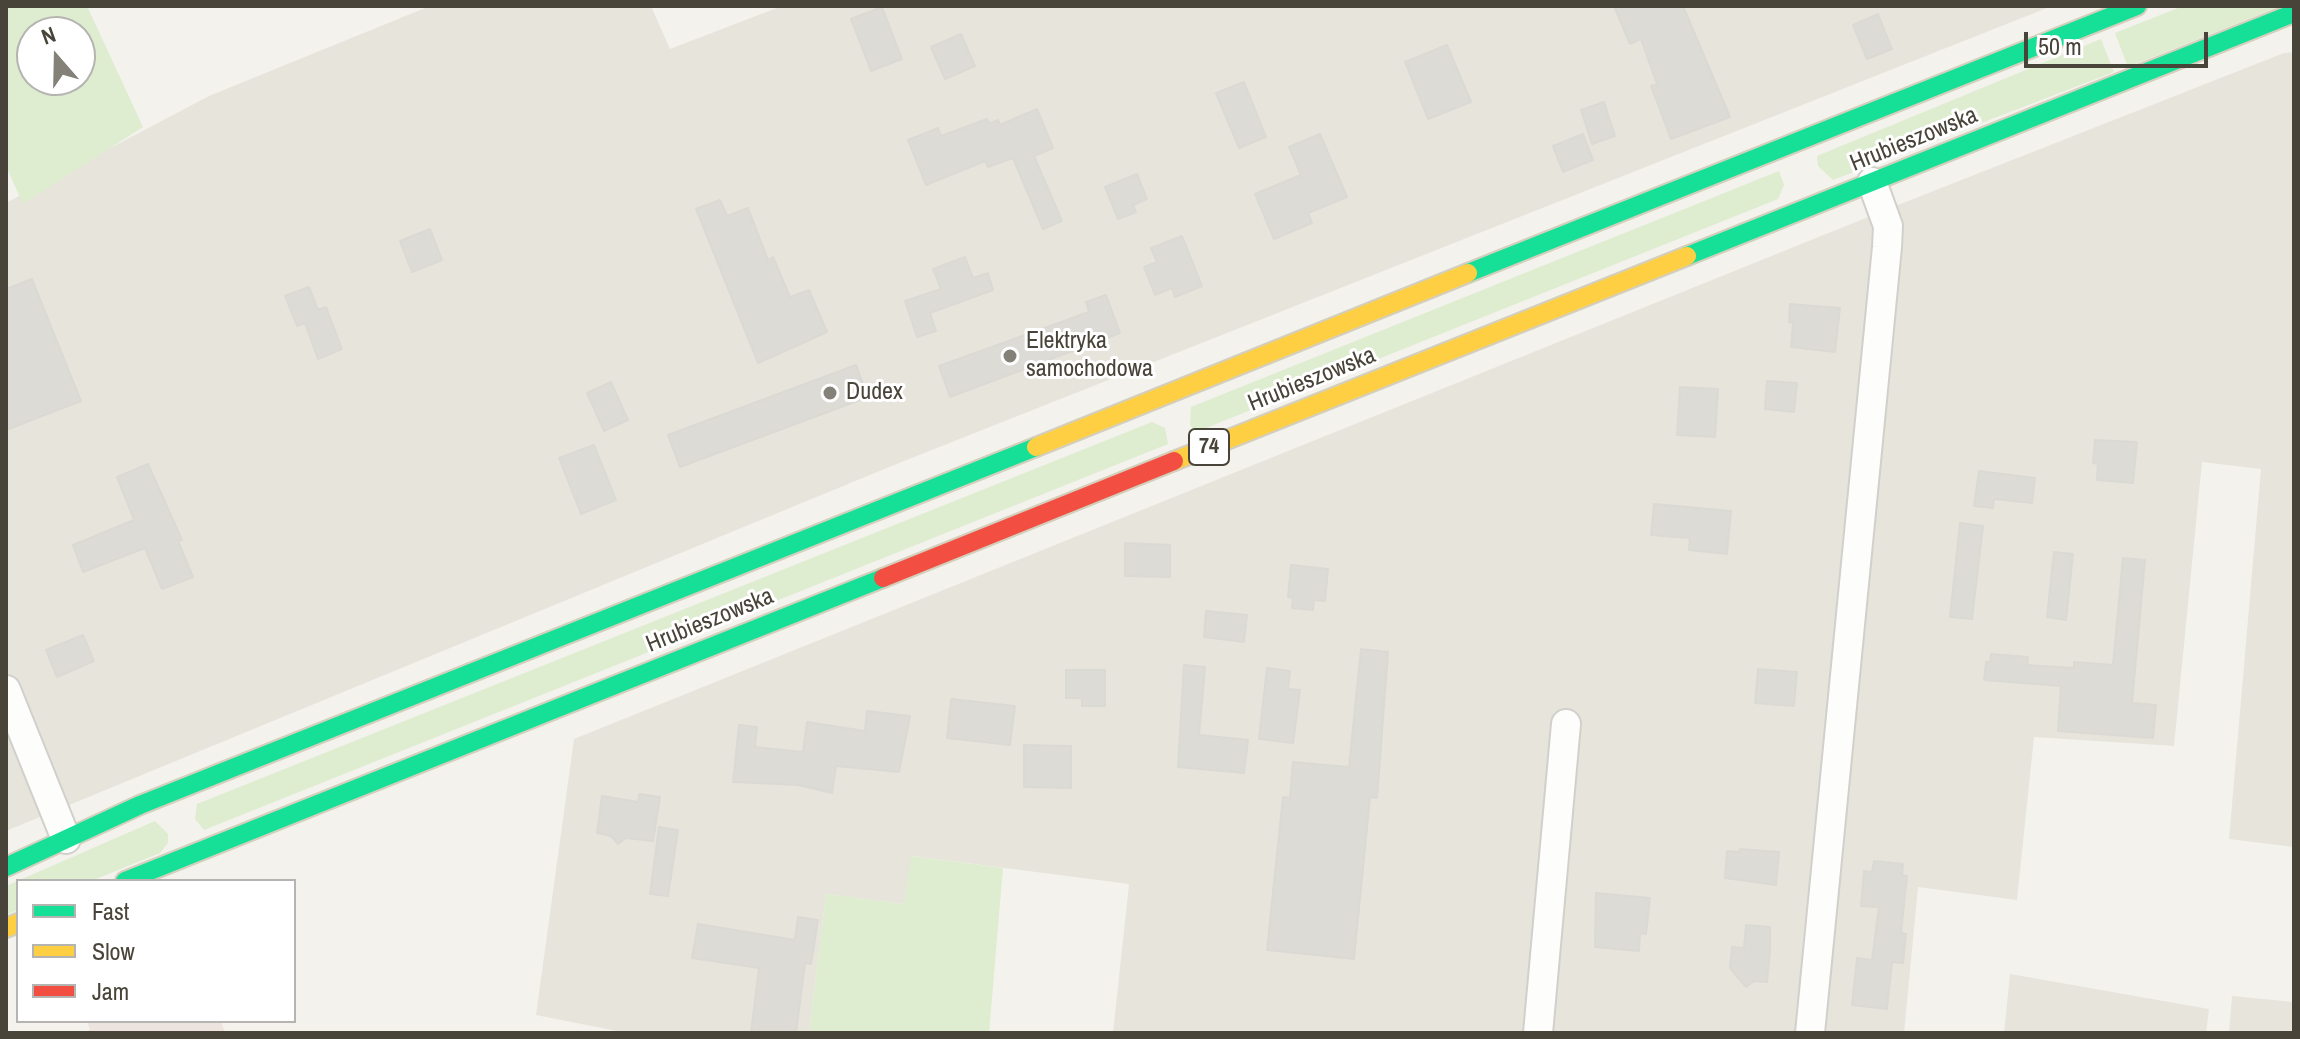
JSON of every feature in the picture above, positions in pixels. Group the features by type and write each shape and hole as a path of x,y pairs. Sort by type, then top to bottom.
{"main road":[{"name":"Hrubieszowska","path":"6,867 153,800 1169,401 2137,6"},
{"name":"Hrubieszowska","path":"130,879 1188,449 1872,182 2294,13"}],"street":[{"path":"1810,1033 1887,247 1888,226 1872,182"},
{"path":"6,690 66,839"},
{"path":"1538,1033 1566,724"}],"shaded area":[{"path":"430,6 651,6 670,49 782,6 2052,6 899,463 6,831 6,203 209,96"},
{"path":"2294,52 2294,847 2229,839 2261,469 2202,462 2174,746 2034,737 2017,900 1918,887 1904,1033 1113,1033 1129,884 912,856 904,904 826,894 809,1033 627,1033 536,1015 574,739 1898,205 2284,53"},
{"path":"2010,974 2209,1009 2206,1033 2004,1033"},
{"path":"2232,996 2294,1002 2294,1033 2229,1033"},
{"path":"88,1023 222,1023 225,1033 82,1033 90,1030"}],"green space":[{"path":"6,6 87,6 92,16 16,16 16,96 96,96 96,25 143,127 23,204 6,166"},
{"path":"2183,6 2281,6 2128,67 2115,33"},
{"path":"2101,39 2114,72 1833,180 1818,166 1817,156"},
{"path":"1779,171 1784,185 1778,199 1196,432 1190,425 1191,407"},
{"path":"1152,422 1165,428 1168,444 204,830 195,819 197,804"},
{"path":"155,821 168,834 168,843 160,853 96,879 22,879"},
{"path":"911,856 1003,868 989,1033 809,1033 826,894 904,904"},
{"path":"16,882 16,911 6,915 6,886"}],"building":[{"path":"1614,6 1683,6 1730,117 1671,139 1651,86 1657,84 1641,39 1630,44"},
{"path":"882,7 902,59 871,71 851,19"},
{"path":"1878,14 1892,49 1867,59 1853,25"},
{"path":"961,34 975,66 945,79 931,47"},
{"path":"1447,45 1471,102 1428,119 1405,62"},
{"path":"1244,82 1266,137 1239,148 1216,93"},
{"path":"1604,102 1615,136 1592,144 1581,110"},
{"path":"1037,109 1053,148 1034,156 1062,221 1043,229 1013,158 988,167 985,161 926,185 908,140 938,128 941,136 987,119 989,124 998,120 1000,125"},
{"path":"1320,134 1347,197 1308,213 1312,223 1274,239 1255,194 1301,175 1289,147"},
{"path":"1583,134 1593,160 1563,172 1553,146"},
{"path":"1137,174 1147,199 1133,205 1136,212 1118,219 1105,187"},
{"path":"720,200 727,216 748,208 768,260 773,257 790,297 809,290 827,332 758,363 696,209"},
{"path":"430,229 442,260 412,272 400,241"},
{"path":"1182,236 1202,286 1175,297 1172,288 1155,295 1144,267 1157,262 1151,248"},
{"path":"965,257 973,278 988,273 993,290 930,313 936,331 917,337 905,301 941,289 933,269"},
{"path":"32,279 81,401 6,430 6,289"},
{"path":"309,287 318,310 326,307 342,349 318,359 305,323 297,326 285,296"},
{"path":"1106,295 1120,333 950,397 939,366 1089,312 1086,302"},
{"path":"1790,304 1840,308 1835,352 1791,347 1793,323 1789,322"},
{"path":"856,365 868,397 680,467 668,435"},
{"path":"1767,381 1797,383 1794,412 1765,409"},
{"path":"611,382 628,420 604,431 587,393"},
{"path":"1680,387 1718,389 1715,437 1677,435"},
{"path":"2095,440 2137,442 2133,483 2097,480 2098,464 2093,463"},
{"path":"594,445 616,500 581,514 559,458"},
{"path":"148,464 182,540 178,541 193,577 162,589 145,548 83,572 73,545 134,520 117,477"},
{"path":"1979,471 2035,478 2032,503 1994,499 1993,508 1974,506"},
{"path":"1654,504 1731,511 1727,554 1689,550 1690,538 1651,535"},
{"path":"1960,523 1983,526 1972,619 1950,617"},
{"path":"1125,543 1170,545 1170,577 1125,576"},
{"path":"2054,552 2073,554 2066,620 2047,617"},
{"path":"2123,558 2145,560 2132,703 2156,705 2153,738 2058,731 2061,686 1984,680 1986,662 1990,662 1991,654 2028,657 2027,665 2074,668 2074,662 2113,665"},
{"path":"1291,565 1328,569 1325,601 1314,600 1313,610 1292,608 1293,598 1288,597"},
{"path":"1206,611 1247,615 1244,642 1204,637"},
{"path":"83,635 94,661 57,677 46,650"},
{"path":"1361,649 1388,652 1377,798 1370,797 1354,959 1267,950 1283,797 1290,798 1293,762 1349,767"},
{"path":"1184,665 1205,667 1199,735 1248,740 1244,773 1178,767"},
{"path":"1267,668 1290,671 1288,689 1300,690 1293,743 1259,739"},
{"path":"1758,669 1797,672 1794,706 1755,703"},
{"path":"1066,670 1105,670 1105,706 1082,706 1082,698 1066,698"},
{"path":"951,699 1015,706 1010,745 947,738"},
{"path":"867,711 910,716 899,772 836,766 832,793 798,785 733,782 739,725 757,727 755,747 803,752 807,722 865,731"},
{"path":"1024,745 1071,746 1071,788 1024,787"},
{"path":"639,794 660,797 653,841 626,838 618,844 611,836 597,833 602,796 638,802"},
{"path":"659,827 678,830 668,896 650,894"},
{"path":"1740,849 1779,852 1776,885 1725,878 1727,851 1739,852"},
{"path":"1874,861 1903,864 1902,875 1907,876 1901,933 1906,934 1903,963 1892,962 1887,1009 1852,1005 1857,958 1872,960 1879,907 1861,906 1864,871 1872,872"},
{"path":"1596,893 1650,898 1646,934 1640,933 1639,951 1595,947"},
{"path":"798,917 818,920 811,964 805,963 796,1033 751,1033 759,968 692,958 698,924 795,940"},
{"path":"1746,925 1770,927 1770,950 1767,982 1754,981 1746,987 1730,968 1732,947 1744,948"}],"traffic: fast":[{"path":"1468,273 2137,6"},
{"path":"1687,256 2294,13"},
{"path":"6,867 140,805 1036,447"},
{"path":"130,879 883,578"}],"traffic: slow":[{"path":"1174,461 1687,256"},
{"path":"1036,447 1468,273"},
{"path":"6,928 16,924"}],"traffic: jam":[{"path":"883,578 1174,461"}],"place":[{"name":"Elektryka samochodowa","path":"1010,356"},
{"name":"Dudex","path":"830,393"}]}
